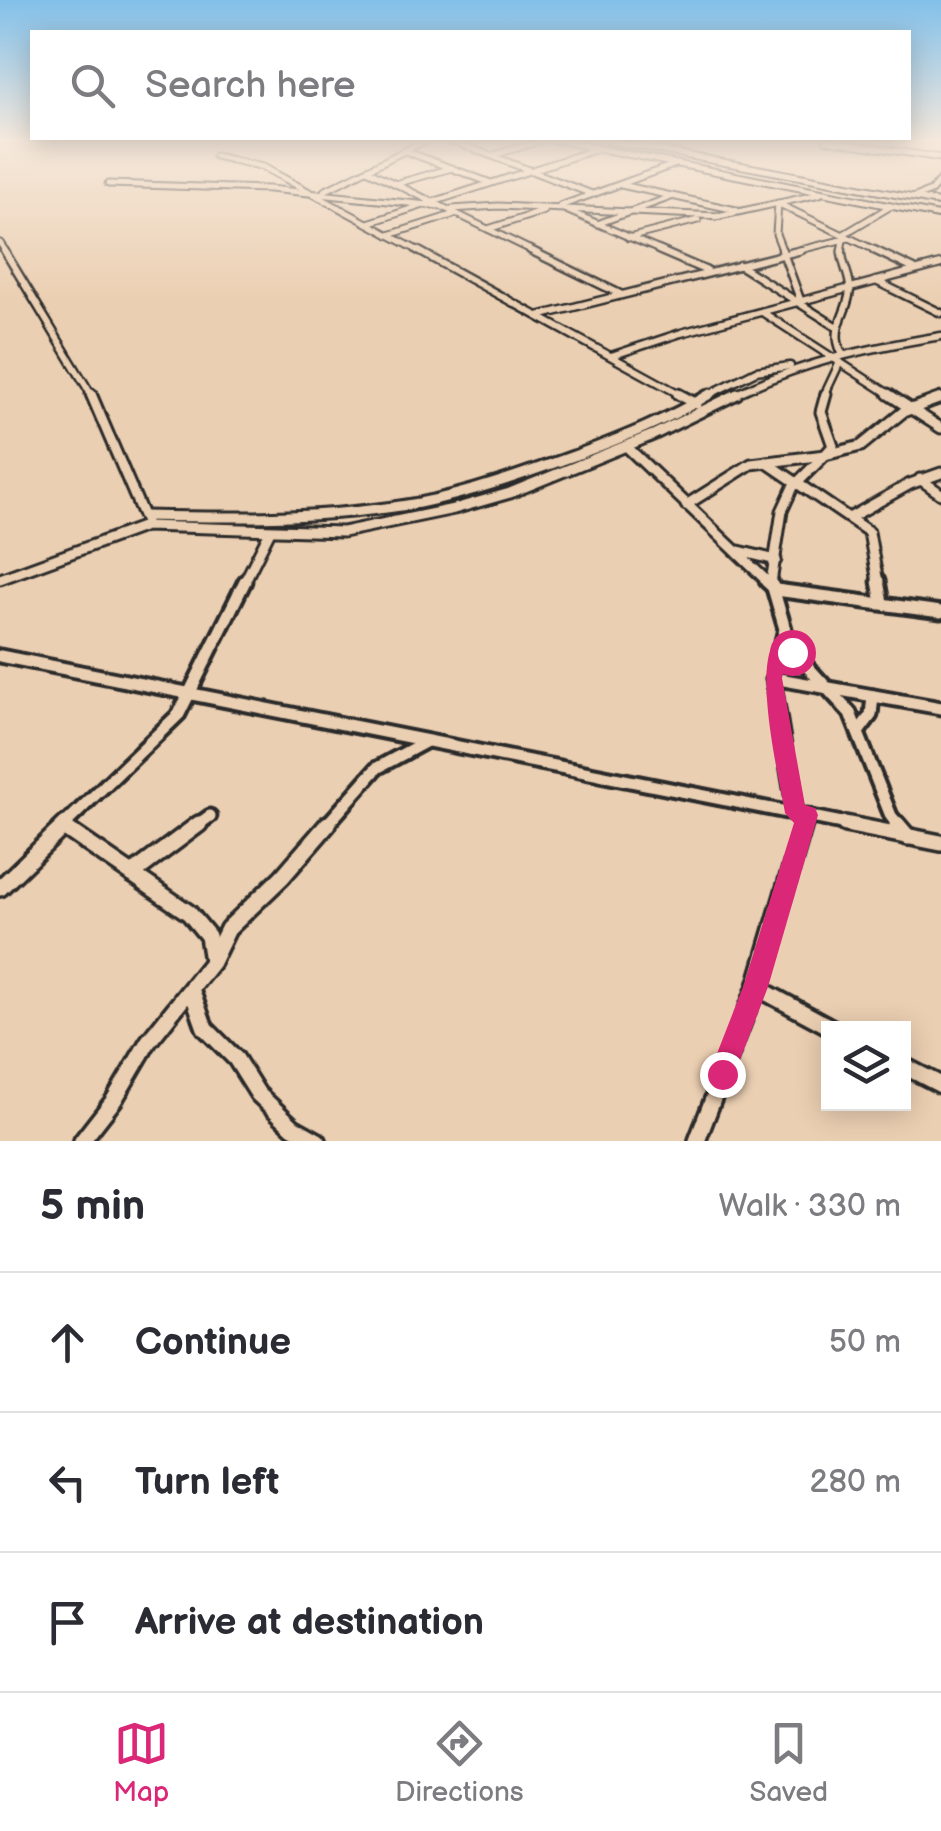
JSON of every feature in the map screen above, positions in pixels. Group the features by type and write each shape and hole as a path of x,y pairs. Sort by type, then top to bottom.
{"street":[{"path":"316,193 701,406"},
{"path":"318,193 435,205 720,216"},
{"path":"413,193 621,294"},
{"path":"368,224 465,193"},
{"path":"588,193 592,195"},
{"path":"488,230 597,193"},
{"path":"659,193 743,212"},
{"path":"628,238 825,193"},
{"path":"827,193 941,216"},
{"path":"888,193 941,202"},
{"path":"697,1141 756,987 801,814 773,678 785,625 770,579 782,511 798,482 833,446 821,412 822,400 836,382 837,327 850,289 841,256 845,238 850,228 925,193"},
{"path":"596,224 672,196"},
{"path":"778,204 915,270"},
{"path":"778,204 776,234 800,302"},
{"path":"558,208 708,272"},
{"path":"389,235 455,214"},
{"path":"537,316 845,238"},
{"path":"0,243 83,379 145,521"},
{"path":"740,264 837,327"},
{"path":"611,356 681,333 941,264"},
{"path":"876,280 941,313"},
{"path":"762,312 837,357 941,428"},
{"path":"0,580 145,521 308,517 448,497 508,479 796,367 941,336"},
{"path":"686,505 735,472 765,461 824,455 861,446 911,409 941,398"},
{"path":"145,521 270,531 343,532 439,513 510,493 626,446 701,406"},
{"path":"626,446 776,590 941,612"},
{"path":"765,461 851,517 872,539 882,603"},
{"path":"851,517 941,473"},
{"path":"920,480 941,494"},
{"path":"0,888 168,728 192,694 270,531"},
{"path":"738,550 776,560"},
{"path":"783,640 845,706 859,731 891,816 908,837"},
{"path":"0,656 941,843"},
{"path":"773,678 941,708"},
{"path":"859,731 870,715 873,696"},
{"path":"82,1141 127,1080 148,1042 212,962 228,928 282,876 368,778 404,750 426,742"},
{"path":"132,874 210,816"},
{"path":"65,828 200,925 208,936 212,962"},
{"path":"756,987 821,1022"},
{"path":"191,989 204,1028 236,1059 258,1094 292,1127 318,1141"},
{"path":"911,1070 941,1086"}],"route":[{"path":"722,1074 756,987 807,815 796,813 773,678 783,640 792,652"}]}
